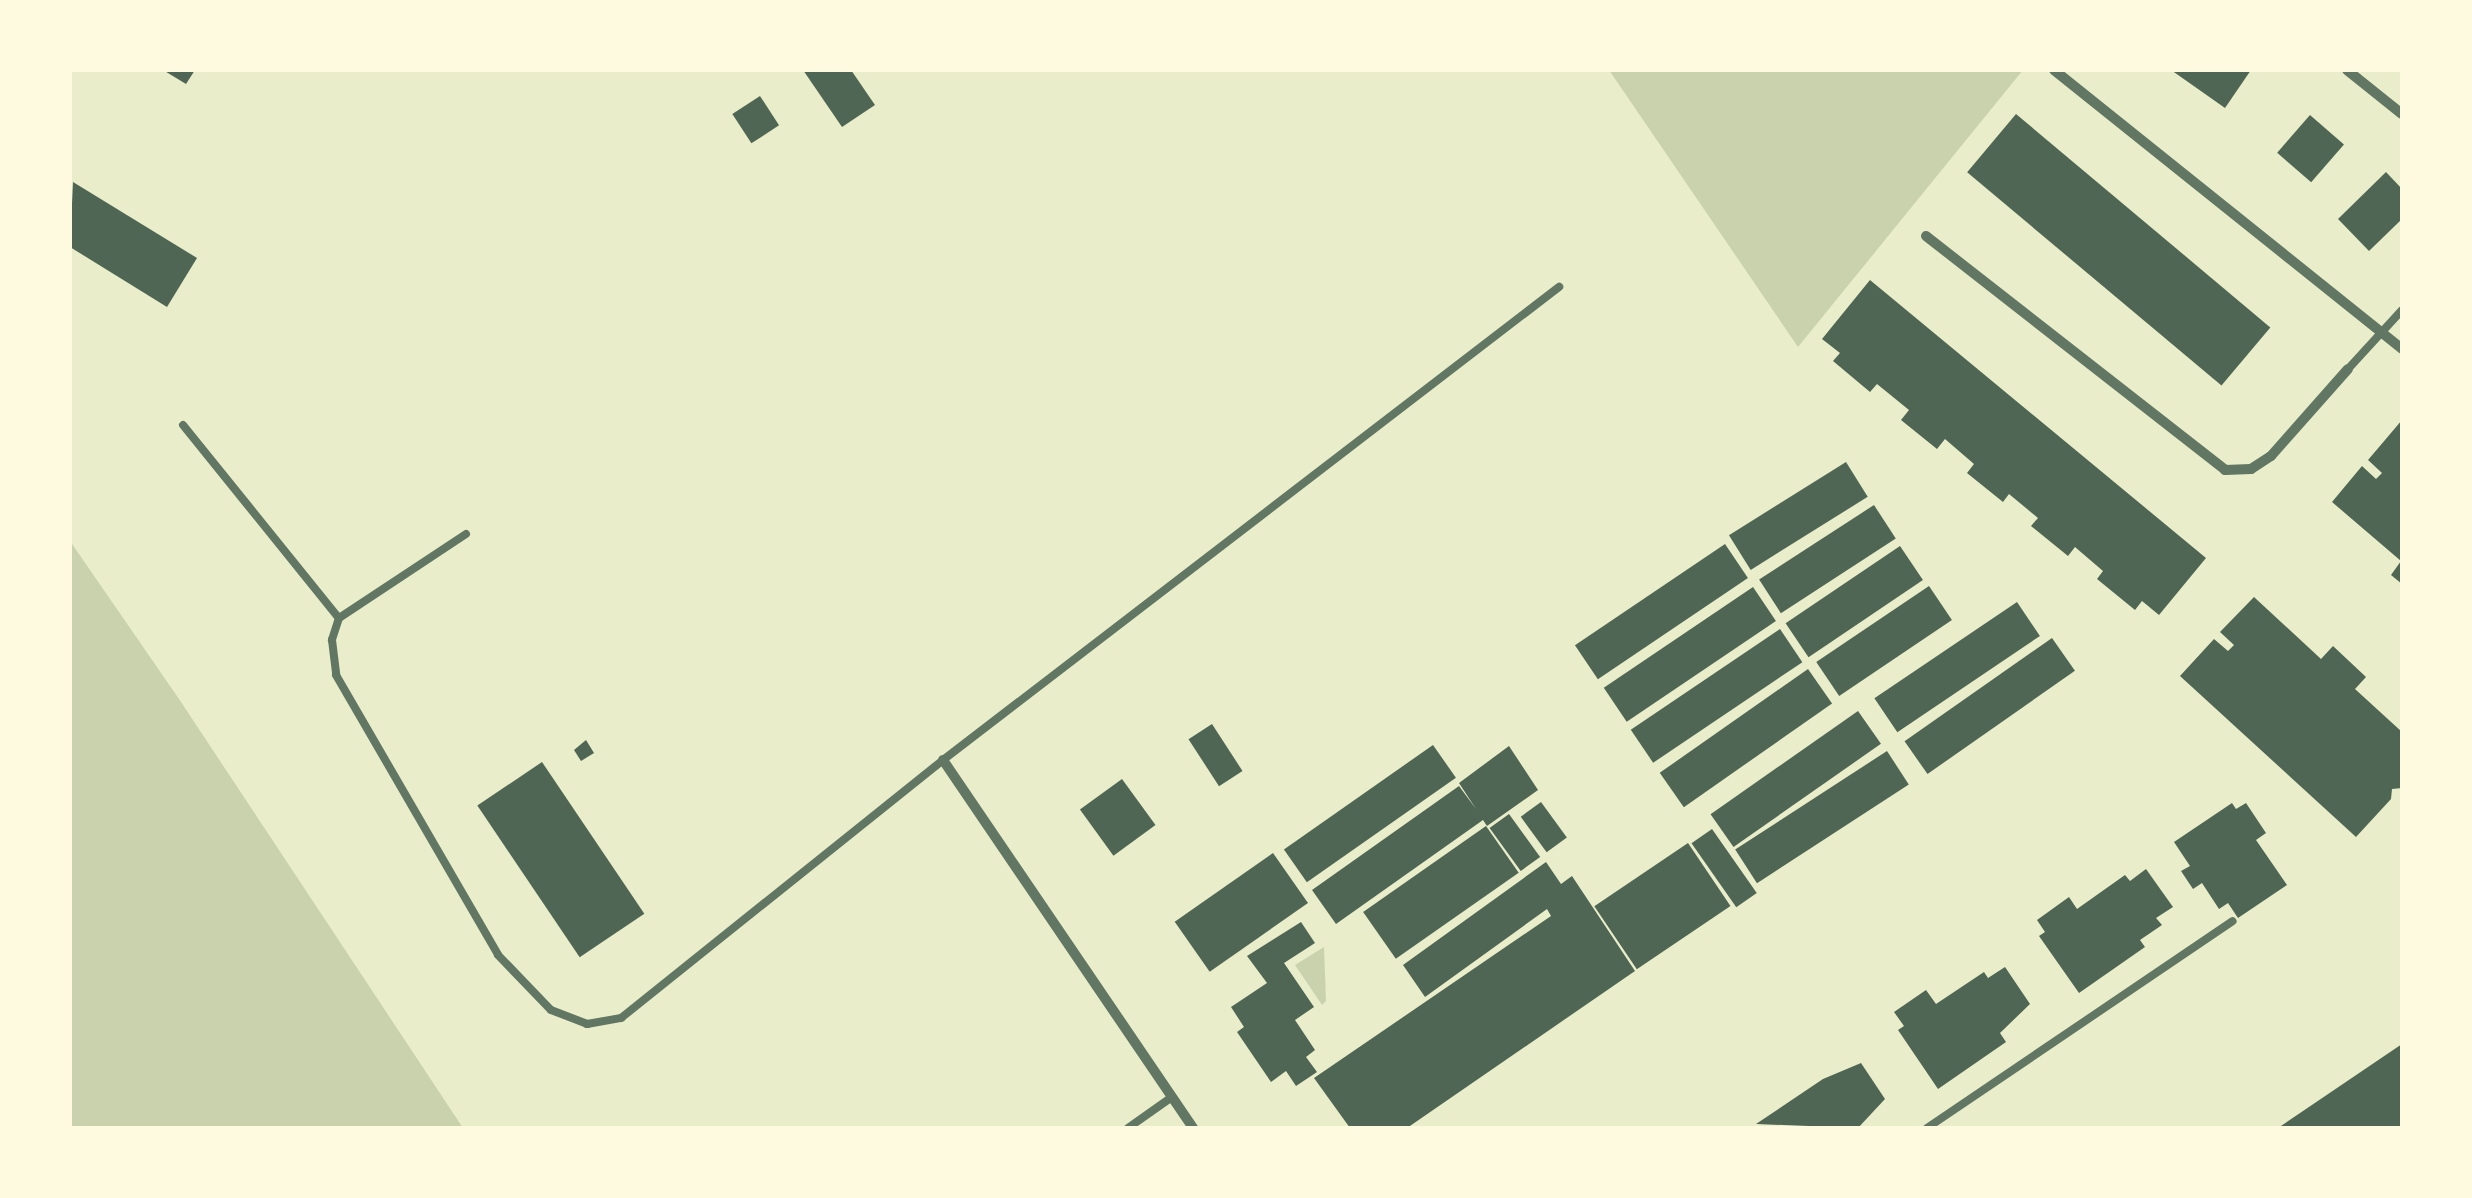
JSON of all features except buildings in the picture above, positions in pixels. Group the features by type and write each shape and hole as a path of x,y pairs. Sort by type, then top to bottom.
{"street":[{"path":"2054,70 2402,349"},
{"path":"2347,70 2402,114"},
{"path":"1926,236 2225,470 2251,468 2271,456 2348,369"},
{"path":"943,760 1193,1128"}],"lane":[{"path":"466,534 339,618 332,640 336,675 498,954 551,1010 587,1024 620,1018 943,760 1559,287"},
{"path":"2348,369 2402,310"},
{"path":"183,425 339,618"},
{"path":"1927,1128 2233,921"},
{"path":"1128,1128 1172,1097"}],"green space":[{"path":"1609,70 2023,70 1798,347"},
{"path":"70,541 179,699 463,1128 70,1128"},
{"path":"1324,947 1326,1001 1322,1005 1295,965"}]}
